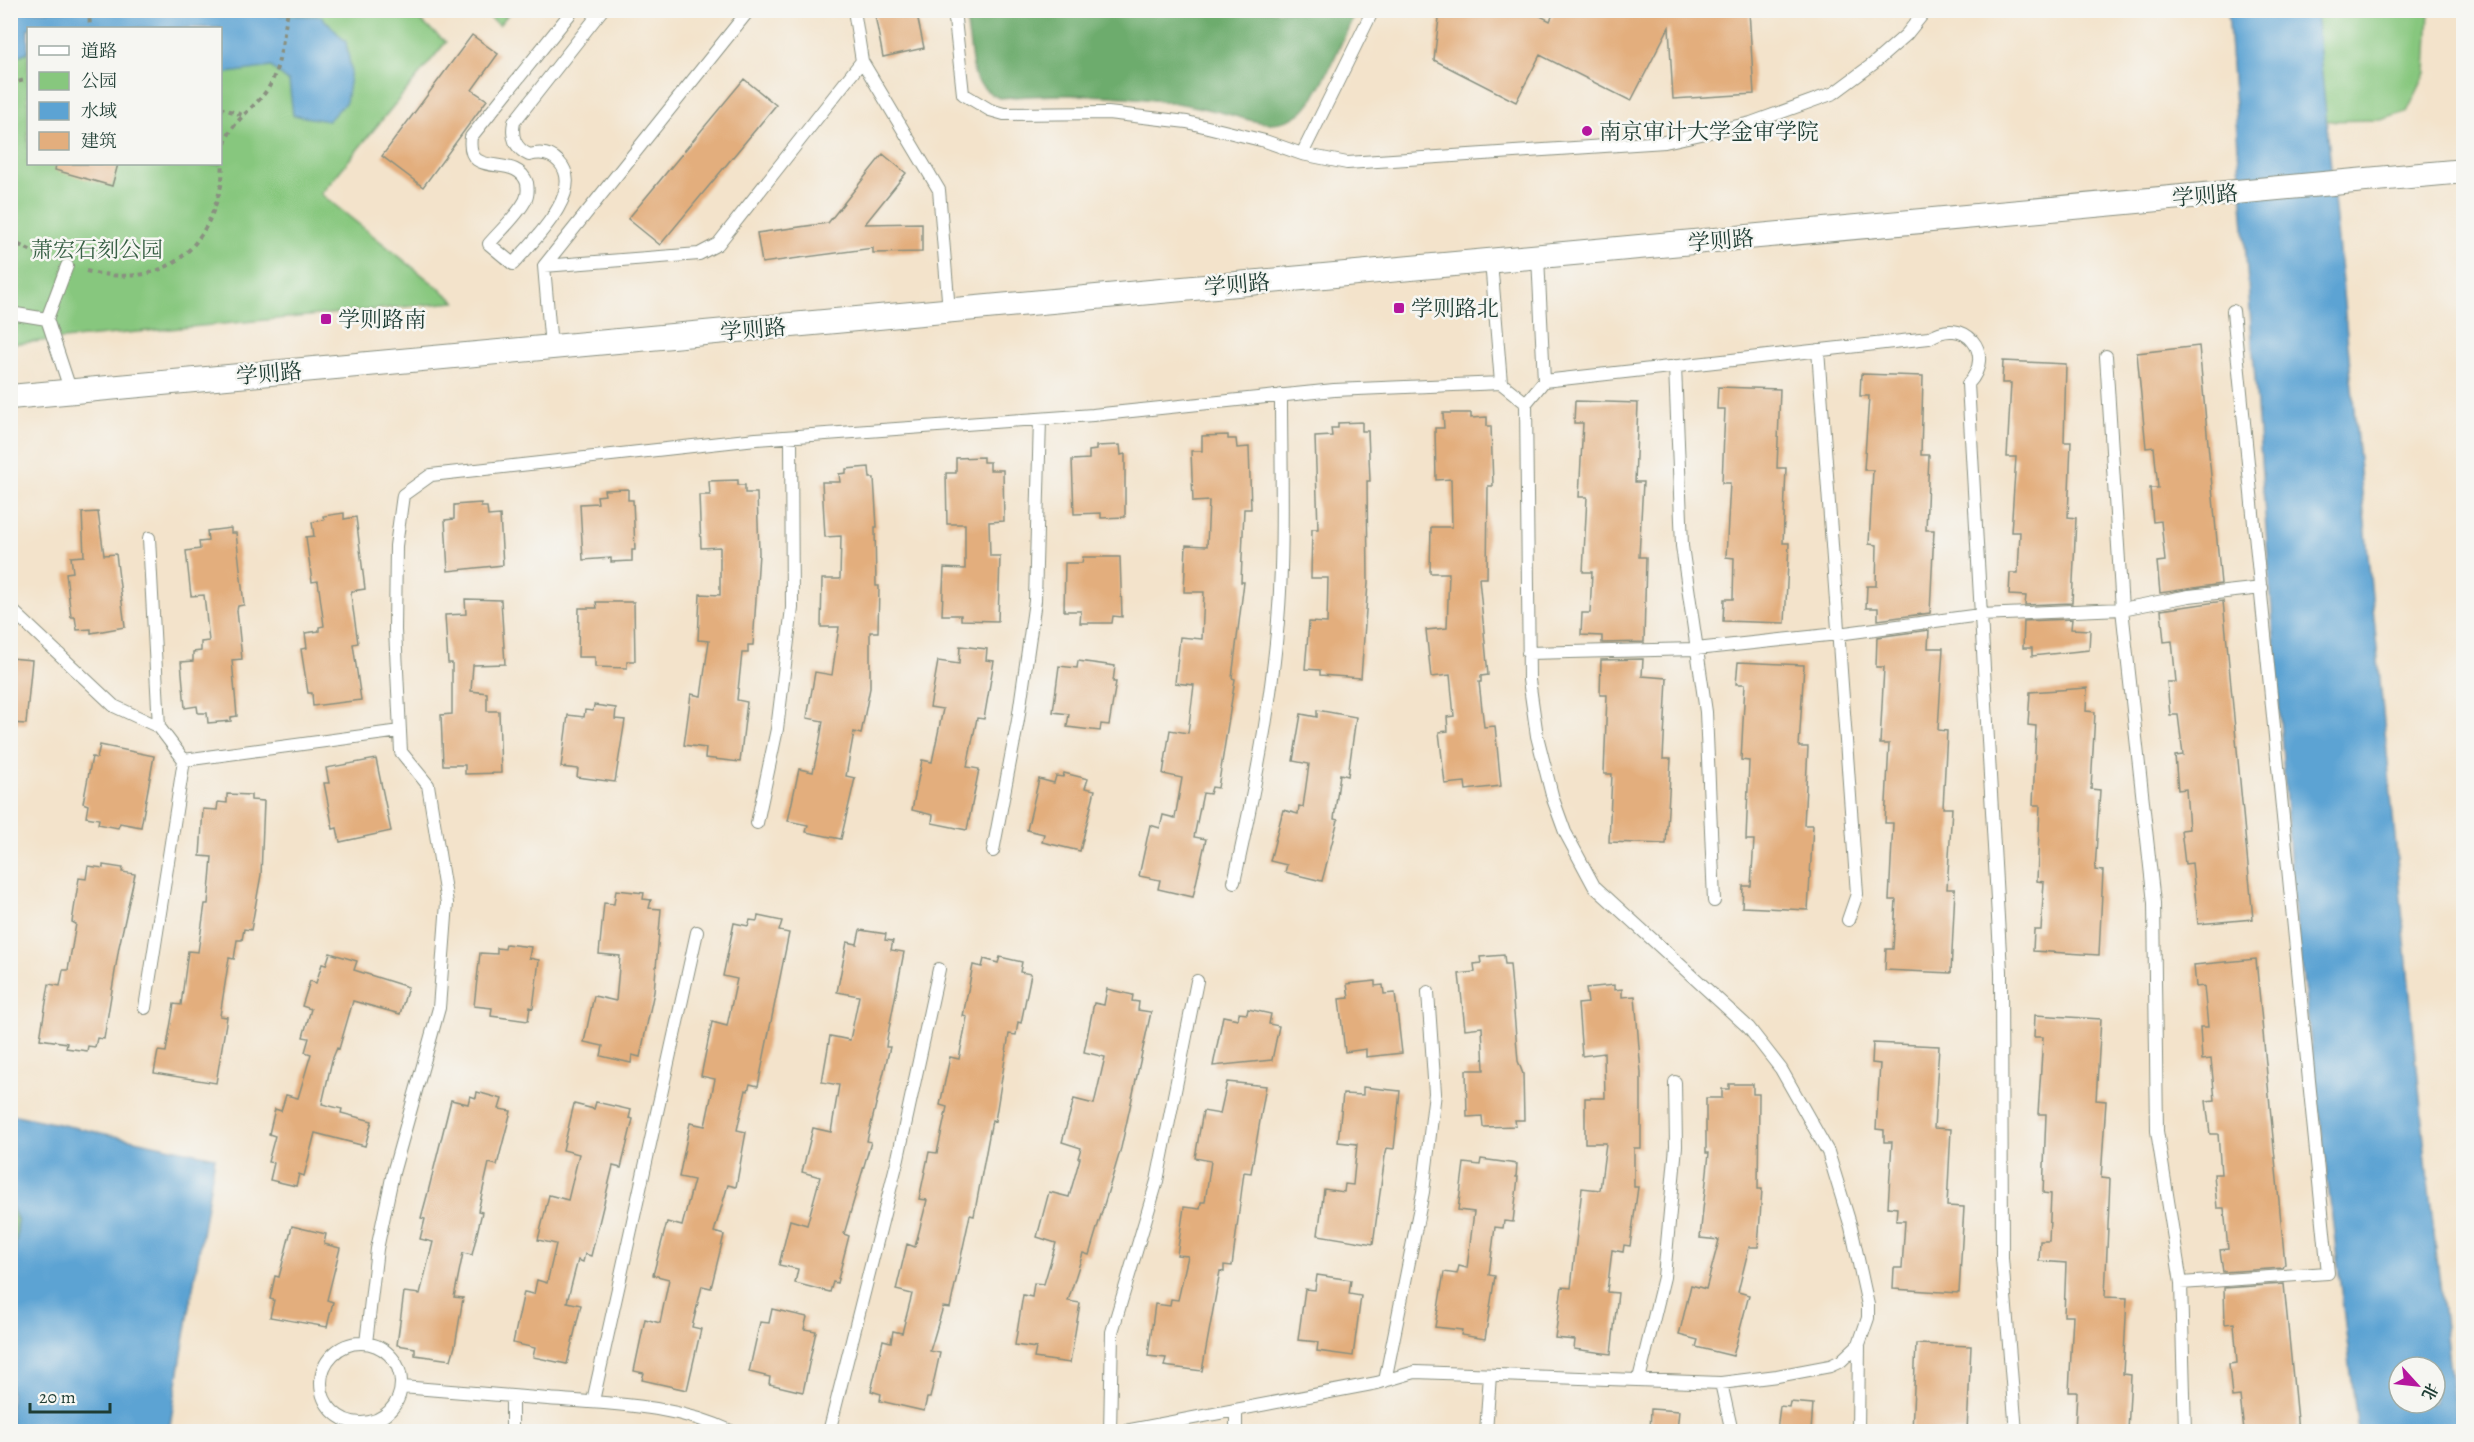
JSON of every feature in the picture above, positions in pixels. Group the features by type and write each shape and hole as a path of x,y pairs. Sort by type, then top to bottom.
{"street":[{"name":"学则路","path":"10,397 2463,171"}],"lane":[{"path":"573,10 471,137 472,152 481,162 495,167 510,166 526,180 528,188 524,202 489,244 513,264 560,207 566,188 566,172 556,159 543,154 529,155 517,146 512,131 514,122 602,10"},
{"path":"551,347 544,266 749,10"},
{"path":"854,10 862,62 939,190 949,311"},
{"path":"954,10 963,94 990,110 1018,116 1108,113 1187,122 1236,132 1302,154 1347,163 1665,142 1751,123 1834,93 1873,64 1905,35 1926,10"},
{"path":"1302,154 1373,10"},
{"path":"544,266 699,254 718,244 862,62"},
{"path":"1538,256 1544,381 1526,403 1528,653 1532,706 1553,799 1578,860 1594,886 1749,1028 1766,1047 1828,1152 1851,1227 1868,1305 1868,1318 1859,1344 1858,1431"},
{"path":"1491,261 1502,383"},
{"path":"67,266 47,319 71,392"},
{"path":"2181,1283 2328,1273 2233,311"},
{"path":"10,314 47,319"},
{"path":"1544,381 1929,338 1947,330 1957,331 1973,341 1980,358 1974,377 1968,384 2001,972 2001,1258 2016,1431"},
{"path":"1818,351 1857,894 1848,920"},
{"path":"2106,356 2122,609 2154,903 2157,1131 2181,1283 2185,1431"},
{"path":"1675,366 1682,546 1706,712 1714,901"},
{"path":"366,1343 376,1248 393,1173 439,1008 447,903 428,785 401,752 395,630 396,546 403,495 431,475 791,437 1040,419 1334,390 1502,383 1526,403"},
{"path":"1234,882 1254,793 1273,662 1281,569 1281,395"},
{"path":"993,851 1018,720 1035,601 1040,419"},
{"path":"757,823 777,729 792,608 791,437"},
{"path":"149,538 159,728"},
{"path":"1528,653 1696,649 1838,634 1980,615 2122,609 2189,596 2262,588"},
{"path":"10,608 114,706 159,728 184,760 146,1008"},
{"path":"184,760 400,731"},
{"path":"593,1401 697,932"},
{"path":"829,1431 898,1158 939,969"},
{"path":"1110,1431 1112,1332 1157,1181 1197,981"},
{"path":"1385,1381 1423,1192 1435,1094 1428,992"},
{"path":"1639,1379 1664,1277 1676,1146 1676,1082"},
{"path":"353,1343 366,1343 378,1346 393,1358 401,1374 402,1387 391,1410 382,1419 369,1427 350,1427 326,1404 321,1379 324,1366 341,1348 353,1343"},
{"path":"1120,1431 1236,1411 1385,1381 1414,1372 1721,1383 1777,1377 1830,1366 1851,1353 1859,1344"},
{"path":"1486,1431 1490,1375"},
{"path":"1721,1383 1732,1431"},
{"path":"402,1387 621,1402 671,1410 733,1431"},
{"path":"512,1396 512,1431"},
{"path":"1236,1411 1236,1431"}],"path":[{"path":"89,10 90,27"},
{"path":"10,241 67,266 118,278 133,278 166,267 182,256 207,223 221,183 225,144 243,115 267,90 274,72 288,10"},
{"path":"10,84 27,79"},
{"path":"222,109 243,115"}],"green space":[{"path":"965,10 1356,11 1323,82 1307,107 1289,120 1269,123 1189,105 1135,98 1054,95 999,98 984,89 974,75"},
{"name":"萧宏石刻公园","path":"11,11 408,11 446,42 321,194 456,302 11,344"},
{"path":"481,11 511,11 499,25"},
{"path":"2314,11 2429,11 2426,73 2407,112 2381,120 2317,121"},
{"path":"11,1181 30,1264 11,1355"}],"water":[{"path":"273,10 281,15 321,16 346,42 351,70 346,102 328,121 293,115 289,82 271,67 222,74 222,27 27,27 27,52 11,59 11,11"},
{"path":"2228,11 2316,11 2428,1182 2457,1431 2358,1431 2293,896"},
{"path":"11,1114 215,1157 169,1431 11,1431 10,1317 18,1221 11,1204"}],"building":[{"path":"874,10 916,10 924,48 883,57"},
{"path":"1440,10 1529,10 1550,21 1555,10 1749,10 1754,94 1673,99 1669,27 1631,101 1540,55 1516,102 1434,60"},
{"path":"472,35 498,54 472,90 487,100 423,187 382,156"},
{"path":"744,79 776,105 660,245 628,219"},
{"path":"883,154 906,173 865,224 922,223 922,252 873,253 873,248 762,263 757,233 828,223"},
{"path":"56,165 118,165 112,186 55,170"},
{"path":"2199,346 2221,584 2160,593 2157,562 2165,561 2161,521 2153,522 2150,488 2158,488 2154,447 2146,448 2137,353"},
{"path":"2003,361 2066,364 2064,442 2071,442 2068,517 2076,518 2072,603 2025,605 2026,596 2009,595 2010,573 2018,573 2020,532 2011,532 2016,457 2007,457 2011,383 2002,383"},
{"path":"1861,374 1923,376 1921,455 1929,455 1926,530 1934,530 1930,613 1878,620 1878,608 1866,608 1867,586 1876,586 1877,545 1869,544 1873,470 1864,470 1869,396 1860,396"},
{"path":"1718,387 1780,389 1777,468 1786,468 1783,543 1789,543 1785,623 1723,621 1724,599 1733,599 1734,558 1726,557 1730,483 1722,483 1725,409 1717,409"},
{"path":"1575,401 1638,403 1635,482 1643,482 1639,557 1646,557 1644,642 1602,643 1602,636 1581,635 1582,613 1590,613 1592,572 1583,572 1587,497 1579,497 1583,423 1574,423"},
{"path":"1443,413 1471,413 1471,418 1487,417 1487,426 1491,426 1493,486 1488,486 1487,578 1479,578 1488,675 1481,676 1481,682 1479,682 1484,727 1495,726 1501,786 1466,790 1465,782 1445,784 1439,732 1448,731 1447,717 1454,716 1450,675 1431,677 1426,630 1447,628 1449,573 1430,573 1431,527 1452,527 1451,479 1436,480 1435,428 1444,428"},
{"path":"1362,422 1362,431 1368,431 1370,481 1367,481 1368,583 1361,678 1320,675 1320,670 1305,669 1309,622 1327,623 1328,578 1311,578 1312,529 1318,529 1315,437 1332,436 1331,428 1338,428 1338,423"},
{"path":"1228,435 1228,439 1236,439 1237,448 1249,447 1251,509 1244,509 1241,582 1244,582 1232,678 1235,679 1218,788 1212,787 1210,794 1203,793 1194,837 1206,839 1193,897 1158,889 1160,880 1139,876 1150,825 1160,828 1163,815 1175,818 1182,778 1163,774 1170,730 1188,733 1194,685 1175,683 1180,637 1202,639 1204,592 1184,592 1186,545 1207,546 1209,501 1193,502 1191,451 1202,451 1202,436"},
{"path":"1120,445 1121,455 1125,454 1125,517 1101,518 1101,513 1074,514 1072,460 1089,459 1089,451 1096,450 1096,446"},
{"path":"983,457 983,462 990,462 990,470 1003,470 1004,521 989,522 990,556 1000,556 998,621 961,620 961,615 942,615 944,568 965,569 965,524 947,524 946,473 956,473 956,458"},
{"path":"869,467 870,478 874,478 877,527 875,527 876,586 879,586 878,632 870,632 870,688 861,734 854,732 846,776 855,778 841,839 806,832 808,825 788,821 799,769 813,772 819,745 823,721 807,718 815,672 832,675 839,627 821,627 822,579 840,579 841,536 825,537 822,482 840,482 839,474 846,473 846,469"},
{"path":"738,480 738,485 745,485 745,493 757,493 759,553 753,645 748,645 748,653 742,653 737,700 747,702 740,762 705,758 706,748 684,745 691,694 701,696 709,641 698,640 700,594 720,595 720,547 701,548 699,495 710,495 709,481"},
{"path":"628,489 628,500 633,500 635,550 632,550 632,561 611,562 611,558 583,560 580,504 598,503 597,496 605,495 604,490"},
{"path":"481,503 481,507 487,507 488,516 500,515 503,565 448,571 445,520 454,519 454,505"},
{"path":"98,512 104,555 116,554 125,627 91,633 91,629 77,630 75,617 71,617 66,573 73,572 71,557 84,556 82,513"},
{"path":"344,513 344,519 356,517 365,589 352,591 351,595 358,643 353,644 361,700 313,706 312,693 308,693 301,649 307,648 305,633 319,631 319,627 324,626 318,581 312,582 306,537 314,536 312,522 324,520 323,516"},
{"path":"231,528 231,533 236,533 244,605 238,606 237,610 242,659 232,660 237,716 231,717 231,721 208,723 207,713 198,713 197,706 185,708 181,662 193,661 193,652 201,651 201,642 209,641 204,595 191,596 186,551 200,549 199,542 208,541 207,531"},
{"path":"1083,557 1120,557 1122,617 1113,616 1112,623 1080,623 1081,611 1064,611 1065,563 1082,563"},
{"path":"465,599 501,600 505,664 473,665 471,691 487,693 487,711 499,711 501,773 465,774 465,765 443,765 441,715 452,714 452,663 448,663 445,615 466,614"},
{"path":"2223,601 2253,919 2198,924 2192,863 2185,864 2181,830 2189,829 2186,789 2178,790 2175,756 2183,755 2178,715 2170,715 2167,682 2176,682 2172,641 2164,642 2161,610"},
{"path":"596,602 634,602 635,661 627,661 627,668 595,667 595,657 578,657 579,608 597,608"},
{"path":"2072,619 2071,629 2090,630 2089,650 2032,656 2032,648 2023,648 2024,621"},
{"path":"1929,630 1928,648 1943,648 1938,730 1947,731 1943,808 1952,808 1947,889 1955,889 1951,973 1885,970 1886,949 1893,949 1896,900 1889,900 1893,823 1885,823 1889,744 1880,744 1884,667 1876,667 1877,637"},
{"path":"960,646 987,649 986,660 994,661 984,719 977,718 967,767 979,769 967,830 932,823 933,815 912,810 922,760 932,762 943,709 930,707 938,661 959,664"},
{"path":"10,658 32,660 26,724 10,723"},
{"path":"1643,659 1642,676 1667,678 1663,759 1671,759 1666,844 1609,842 1612,774 1604,774 1607,695 1600,695 1601,660"},
{"path":"1078,661 1115,666 1113,682 1116,682 1109,725 1101,724 1100,731 1067,727 1069,714 1053,712 1059,666 1077,668"},
{"path":"1738,662 1804,665 1799,747 1808,747 1804,825 1813,825 1808,910 1742,907 1743,886 1751,886 1754,840 1746,840 1749,761 1741,760 1745,684 1736,684"},
{"path":"2087,688 2086,711 2095,712 2091,789 2100,790 2095,870 2103,871 2099,955 2033,951 2034,930 2041,930 2044,882 2037,881 2040,805 2033,805 2036,726 2028,725 2030,692"},
{"path":"594,705 616,708 615,719 625,720 615,782 577,777 578,769 561,767 568,715 584,717 585,710 593,711"},
{"path":"1317,710 1356,717 1348,776 1340,774 1334,819 1338,820 1322,881 1285,872 1287,865 1270,861 1283,810 1298,814 1299,806 1303,807 1309,764 1293,761 1301,714 1317,717"},
{"path":"100,745 154,756 141,827 120,823 118,828 98,824 99,819 86,817 88,805 83,803 92,757 97,758"},
{"path":"376,759 391,831 340,842 337,828 333,829 324,783 329,783 326,768"},
{"path":"1064,773 1088,779 1085,788 1095,790 1080,851 1042,842 1044,834 1027,830 1039,779 1054,783 1056,776 1063,777"},
{"path":"227,794 251,795 251,800 264,801 261,875 251,930 244,929 242,940 237,940 234,959 229,958 220,1016 227,1017 216,1083 154,1073 158,1051 166,1052 174,1004 181,1005 188,951 198,952 205,904 208,904 212,857 200,856 203,809 217,810 218,802 227,803"},
{"path":"103,865 123,868 122,872 135,874 119,947 104,1039 97,1038 95,1047 88,1046 87,1051 66,1048 67,1043 40,1039 49,984 60,986 63,970 68,970 76,924 72,922 79,878 86,879 88,866 103,868"},
{"path":"616,890 644,893 643,899 651,900 649,908 661,909 654,992 640,1057 632,1055 631,1063 601,1056 603,1046 584,1042 594,996 616,1001 620,956 599,954 604,903 614,904"},
{"path":"758,916 782,921 779,931 789,933 758,1086 750,1084 748,1091 746,1090 737,1130 746,1132 736,1187 728,1185 714,1232 724,1235 711,1288 702,1286 692,1327 701,1329 687,1390 642,1380 644,1373 634,1371 645,1319 660,1323 669,1279 653,1275 667,1222 682,1226 694,1180 679,1177 690,1123 705,1126 715,1079 701,1076 712,1022 727,1026 737,979 723,976 734,923 748,926 750,920 757,921"},
{"path":"860,930 886,934 885,940 893,941 891,950 904,952 887,1039 886,1047 890,1047 867,1141 871,1142 844,1234 849,1236 837,1283 833,1282 830,1292 795,1283 798,1269 779,1265 790,1220 807,1225 820,1177 802,1172 813,1128 831,1132 839,1085 822,1082 830,1036 850,1040 859,996 837,992 847,942 857,944"},
{"path":"506,944 531,947 529,958 539,960 533,1008 530,1007 528,1021 491,1016 492,1008 474,1006 480,953 497,954 497,948 505,949"},
{"path":"330,953 357,961 354,970 408,987 400,1014 353,1001 339,1049 337,1048 332,1060 322,1104 342,1109 341,1113 372,1121 365,1146 315,1133 304,1176 299,1174 296,1186 270,1180 274,1163 268,1162 275,1136 269,1134 275,1109 281,1111 286,1095 298,1098 311,1054 305,1052 309,1038 303,1037 311,1009 302,1006 310,981 316,983 322,964 326,965"},
{"path":"1504,955 1505,964 1510,964 1518,1061 1523,1074 1524,1120 1515,1120 1516,1126 1483,1127 1482,1116 1467,1117 1466,1070 1484,1070 1482,1027 1465,1029 1459,974 1475,972 1474,964 1481,963 1480,957"},
{"path":"1000,957 1022,962 1020,972 1031,974 1021,1023 1018,1022 1016,1035 1009,1034 995,1121 992,1120 974,1216 970,1215 950,1308 943,1307 930,1351 940,1353 930,1398 927,1398 924,1411 880,1401 881,1394 871,1391 883,1340 891,1342 893,1331 902,1333 912,1294 896,1290 907,1244 915,1247 927,1200 919,1199 929,1152 937,1153 947,1107 940,1105 950,1057 959,1059 967,1017 963,1016 973,965 982,967 984,959 998,963"},
{"path":"2256,959 2285,1264 2283,1268 2223,1272 2220,1250 2228,1249 2224,1208 2217,1208 2214,1174 2221,1174 2218,1134 2210,1134 2206,1101 2215,1100 2211,1059 2202,1060 2200,1027 2208,1027 2204,986 2196,987 2194,965"},
{"path":"1375,981 1375,986 1383,985 1384,994 1395,993 1402,1053 1366,1057 1366,1049 1345,1052 1339,999 1349,998 1347,984"},
{"path":"1614,985 1614,990 1622,989 1622,997 1635,996 1641,1073 1641,1148 1634,1148 1634,1187 1638,1187 1630,1246 1624,1245 1623,1252 1612,1250 1607,1292 1618,1293 1611,1354 1574,1349 1575,1340 1555,1338 1562,1287 1571,1288 1582,1188 1600,1190 1606,1143 1585,1143 1585,1098 1605,1098 1604,1053 1582,1056 1578,1004 1588,1003 1586,988"},
{"path":"1107,989 1133,995 1132,1001 1139,1002 1138,1010 1151,1012 1121,1148 1089,1255 1083,1253 1068,1301 1080,1303 1070,1363 1034,1358 1036,1348 1015,1345 1023,1295 1032,1297 1034,1283 1044,1284 1056,1243 1037,1237 1049,1192 1069,1197 1080,1158 1078,1158 1081,1148 1062,1142 1074,1099 1094,1104 1105,1057 1084,1052 1094,1003 1104,1005"},
{"path":"1248,1009 1271,1014 1269,1024 1279,1026 1272,1060 1213,1066 1223,1016 1238,1019 1239,1013 1247,1014"},
{"path":"2035,1015 2101,1019 2096,1100 2106,1101 2101,1178 2110,1179 2105,1297 2127,1298 2123,1374 2131,1375 2128,1431 2075,1431 2077,1392 2069,1392 2073,1316 2064,1316 2066,1263 2039,1261 2040,1241 2049,1241 2051,1194 2043,1193 2046,1114 2038,1114 2043,1037 2034,1037"},
{"path":"1873,1043 1939,1046 1934,1128 1951,1129 1947,1206 1964,1207 1959,1293 1893,1289 1894,1268 1902,1268 1905,1221 1896,1221 1897,1208 1888,1207 1892,1142 1884,1142 1884,1130 1876,1129 1880,1064 1872,1063"},
{"path":"1227,1082 1266,1086 1251,1173 1244,1172 1232,1266 1224,1265 1224,1272 1220,1271 1202,1371 1164,1366 1166,1358 1148,1356 1155,1304 1170,1306 1171,1299 1178,1300 1188,1256 1177,1255 1184,1207 1200,1209 1201,1202 1205,1202 1211,1161 1195,1158 1203,1111 1220,1114"},
{"path":"1729,1084 1753,1084 1753,1094 1759,1094 1758,1189 1762,1189 1758,1247 1749,1247 1738,1292 1749,1295 1733,1356 1696,1347 1698,1340 1679,1335 1691,1285 1706,1289 1719,1240 1700,1238 1709,1153 1706,1153 1706,1098 1722,1098 1722,1089 1729,1089"},
{"path":"1363,1087 1400,1091 1394,1149 1387,1148 1385,1156 1373,1244 1318,1235 1324,1189 1344,1192 1345,1184 1353,1185 1357,1144 1338,1142 1343,1094 1363,1095"},
{"path":"477,1092 502,1099 499,1109 511,1111 497,1165 489,1163 478,1211 482,1212 472,1255 463,1253 454,1297 463,1298 451,1360 415,1355 415,1348 397,1345 404,1292 420,1294 433,1242 420,1239 425,1219 421,1218 451,1100 468,1104 470,1096 476,1098"},
{"path":"596,1102 631,1110 629,1118 633,1119 621,1168 613,1166 591,1256 585,1254 583,1262 578,1260 567,1302 581,1305 567,1364 533,1357 535,1348 513,1343 524,1292 534,1294 537,1280 547,1283 556,1244 538,1240 549,1195 568,1200 579,1154 563,1150 574,1104 594,1109"},
{"path":"1481,1159 1517,1164 1516,1177 1518,1177 1513,1222 1504,1221 1503,1228 1495,1227 1489,1275 1495,1276 1485,1339 1461,1335 1462,1330 1435,1327 1444,1272 1457,1274 1459,1266 1467,1268 1474,1212 1458,1210 1464,1163 1480,1165"},
{"path":"292,1226 326,1234 324,1244 340,1248 327,1300 333,1302 327,1327 270,1317 274,1300 270,1299 275,1276 279,1277"},
{"path":"1317,1275 1351,1280 1349,1294 1361,1296 1353,1356 1317,1351 1318,1342 1298,1340 1305,1289 1315,1290"},
{"path":"2284,1284 2298,1431 2244,1431 2240,1396 2232,1397 2229,1364 2237,1363 2234,1323 2225,1324 2224,1288"},
{"path":"772,1309 807,1317 804,1329 816,1331 803,1392 769,1384 770,1377 749,1372 760,1322 769,1323"},
{"path":"1916,1344 1971,1346 1967,1431 1912,1431"},
{"path":"1790,1402 1813,1404 1811,1431 1777,1431 1780,1406 1789,1407"},
{"path":"1651,1409 1679,1411 1677,1431 1650,1431"}],"place":[{"name":"南京审计大学金审学院","path":"1587,131"},
{"name":"学则路北","path":"1399,308"},
{"name":"学则路南","path":"326,319"}]}
